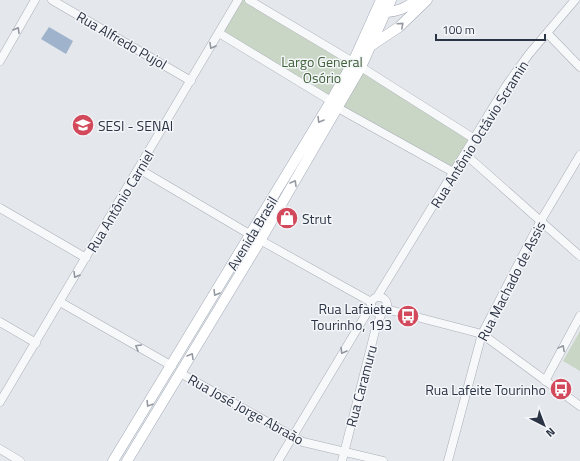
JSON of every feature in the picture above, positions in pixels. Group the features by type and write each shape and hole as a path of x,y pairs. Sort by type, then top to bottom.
{"main road":[{"name":"Avenida Brasil","path":"357,65 372,45 381,12 381,0"},
{"name":"Avenida Brasil","path":"127,461 251,235 334,104 357,65 381,12 391,0"},
{"path":"381,12 405,7 415,0"},
{"path":"372,45 399,27 427,0"},
{"name":"Avenida Brasil","path":"113,461 176,370 260,241 334,104"}],"street":[{"path":"0,61 35,0"},
{"name":"Rua Alfredo Pujol","path":"52,0 191,81"},
{"name":"Rua Antônio Carniel","path":"0,402 238,0"},
{"path":"249,0 357,65 473,138"},
{"name":"Rua Antônio Octávio Scramin","path":"278,461 373,302 392,274 465,154 473,138 506,86 575,0"},
{"path":"219,33 334,104 453,172"},
{"path":"547,33 580,67"},
{"path":"465,154 580,256"},
{"name":"Rua Machado de Assis","path":"448,461 482,334 540,222 580,155"},
{"path":"139,169 260,241 373,302"},
{"path":"0,208 86,258"},
{"name":"Rua Antônio Octávio Scramin","path":"385,307 392,274"},
{"path":"373,302 382,298 385,307"},
{"name":"Rua José Jorge Abraão","path":"60,302 303,442 383,461"},
{"path":"373,302 374,312 385,307 482,334 580,406"},
{"name":"Rua Caramuru","path":"342,461 343,452 375,331 385,307"},
{"path":"545,381 580,316"},
{"path":"0,322 36,343"},
{"path":"0,449 20,461"}],"green space":[{"name":"Largo General Osório","path":"238,0 249,0 353,62 331,101 219,33"},
{"path":"361,67 473,138 453,172 338,108"},
{"path":"580,331 580,371 563,361"}],"water":[{"path":"49,27 73,41 66,54 41,39"}],"place":[{"name":"SESI - SENAI","path":"83,125"},
{"name":"Strut","path":"287,218"},
{"name":"Rua Lafaiete Tourinho, 193","path":"408,316"},
{"name":"Rua Lafeite Tourinho","path":"561,389"}]}
